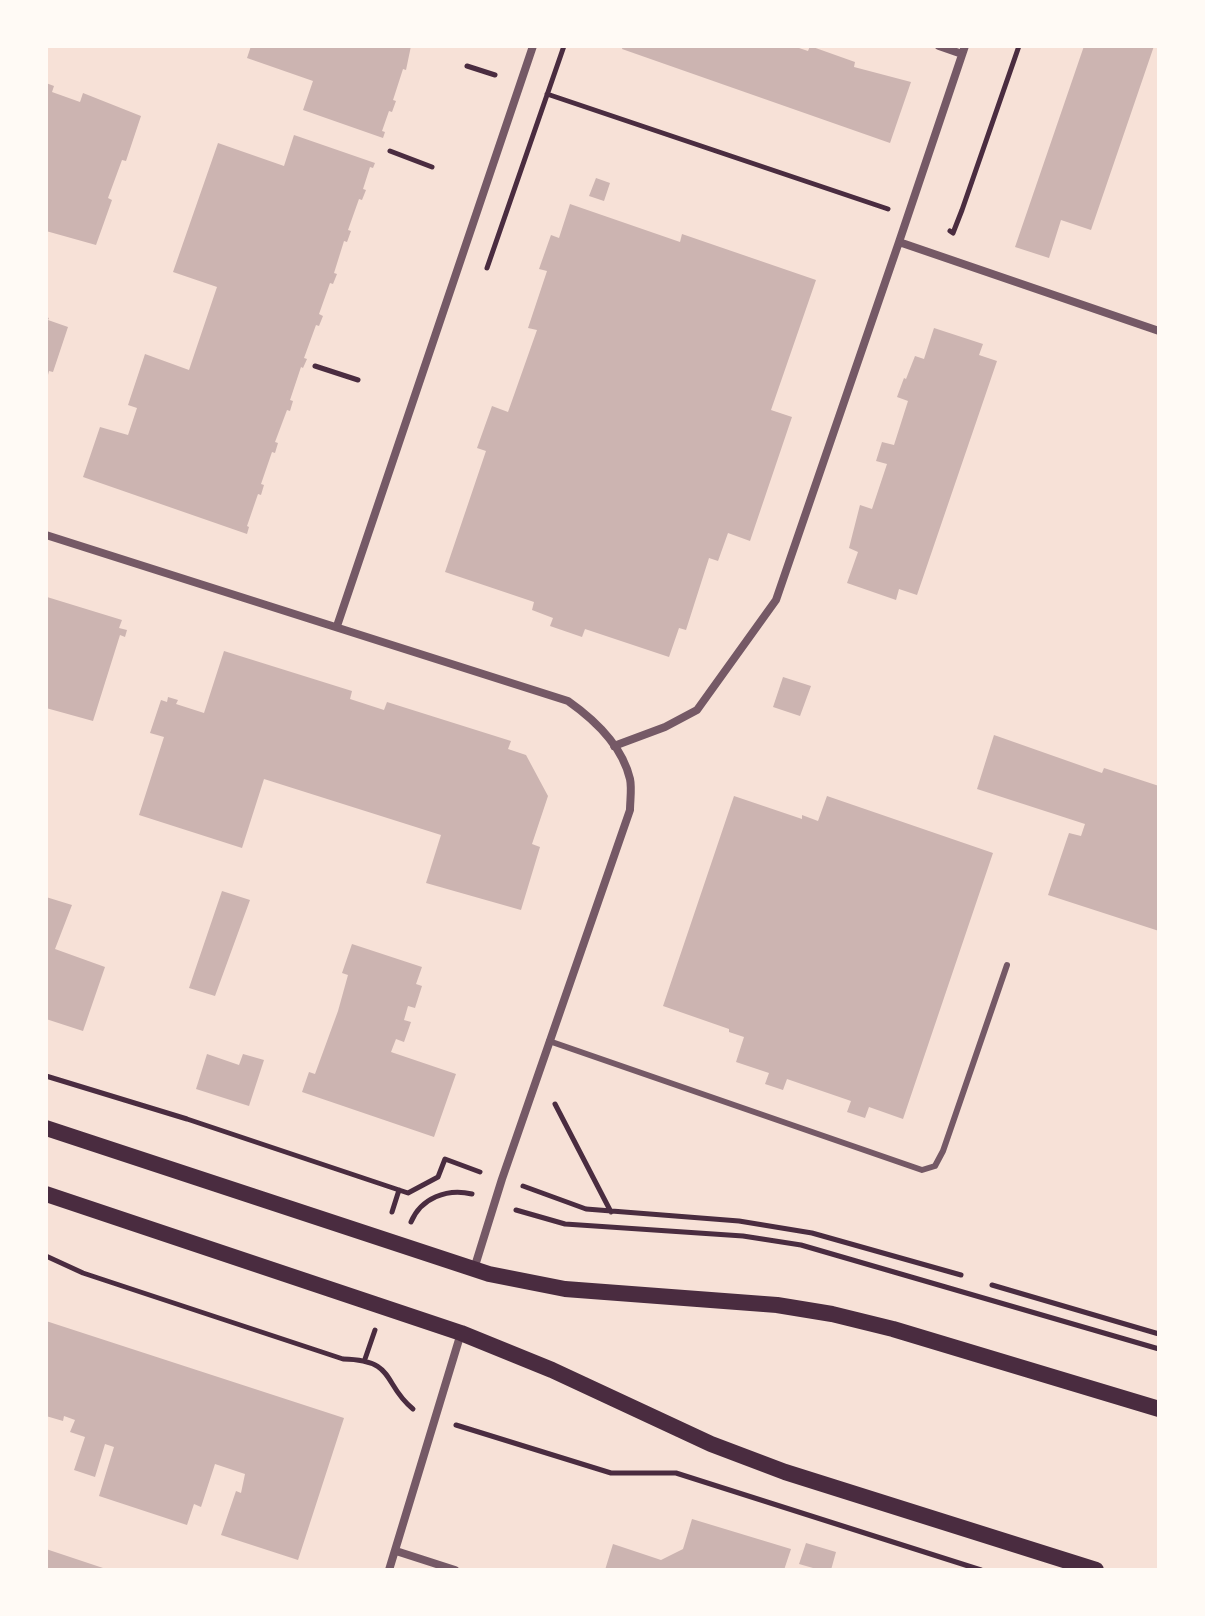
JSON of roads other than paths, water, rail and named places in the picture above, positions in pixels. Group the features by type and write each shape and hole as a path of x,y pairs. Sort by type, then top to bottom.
{"main road":[{"path":"46,1128 525,1283 565,1289 777,1305 832,1314 893,1329 1159,1409"},
{"path":"46,1194 461,1333 541,1365 744,1457 1096,1570"}],"street":[{"path":"337,626 533,46"},
{"path":"614,746 665,727 697,710 776,600 964,50 939,46"},
{"path":"899,242 1159,331"},
{"path":"46,535 568,701 594,719 614,746 630,779 630,810 474,1269"},
{"path":"389,1570 461,1333"},
{"path":"396,1551 455,1570"}],"lane":[{"path":"549,1041 922,1170 935,1166 943,1151 1007,965"}]}
